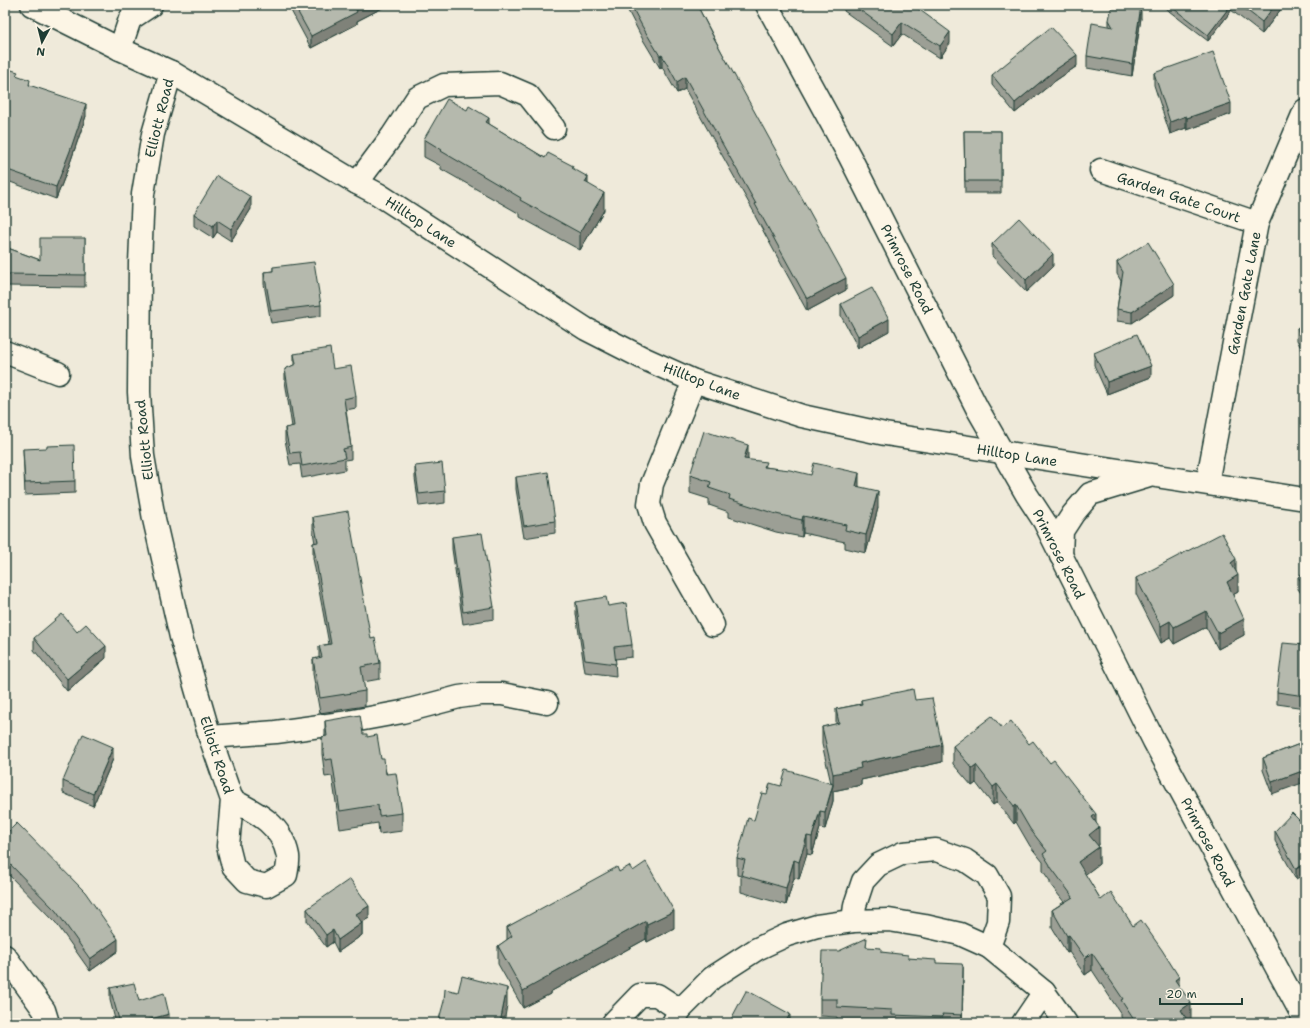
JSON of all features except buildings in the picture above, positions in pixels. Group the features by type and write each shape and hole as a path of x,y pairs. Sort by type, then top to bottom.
{"street":[{"name":"Hilltop Lane","path":"32,5 120,49 171,72 378,194 586,329 645,359 694,381 802,416 885,434 1305,499"},
{"path":"120,49 130,19 151,5"},
{"name":"Primrose Road","path":"767,5 850,157 977,408 989,427 1002,453 1044,521 1154,741 1305,1020"},
{"name":"Elliott Road","path":"171,72 153,134 143,194 140,262 139,392 143,456 154,519 181,637 210,737 232,800"},
{"path":"357,183 392,136 417,98 444,85 500,83 528,94 554,128"},
{"name":"Garden Gate Lane","path":"1207,483 1257,223 1305,110"},
{"name":"Garden Gate Court","path":"1101,170 1257,223"},
{"path":"5,352 58,373"},
{"path":"694,381 652,484 649,504 655,523 713,625"},
{"path":"1061,557 1062,531 1073,514 1090,494 1151,475"},
{"path":"210,737 276,732 342,723 402,712 459,697 480,694 502,694 547,703"},
{"path":"853,921 855,905 864,881 878,865 903,853 936,850 965,860 981,871 986,875 999,896 998,922 988,947"},
{"path":"613,1023 640,995 657,995 677,1016 712,978 757,949 787,935 817,926 853,921 889,920 960,934 988,947 1044,992 1066,1023"},
{"path":"5,956 44,1010 48,1023"},
{"path":"1023,1023 1044,992"}]}
